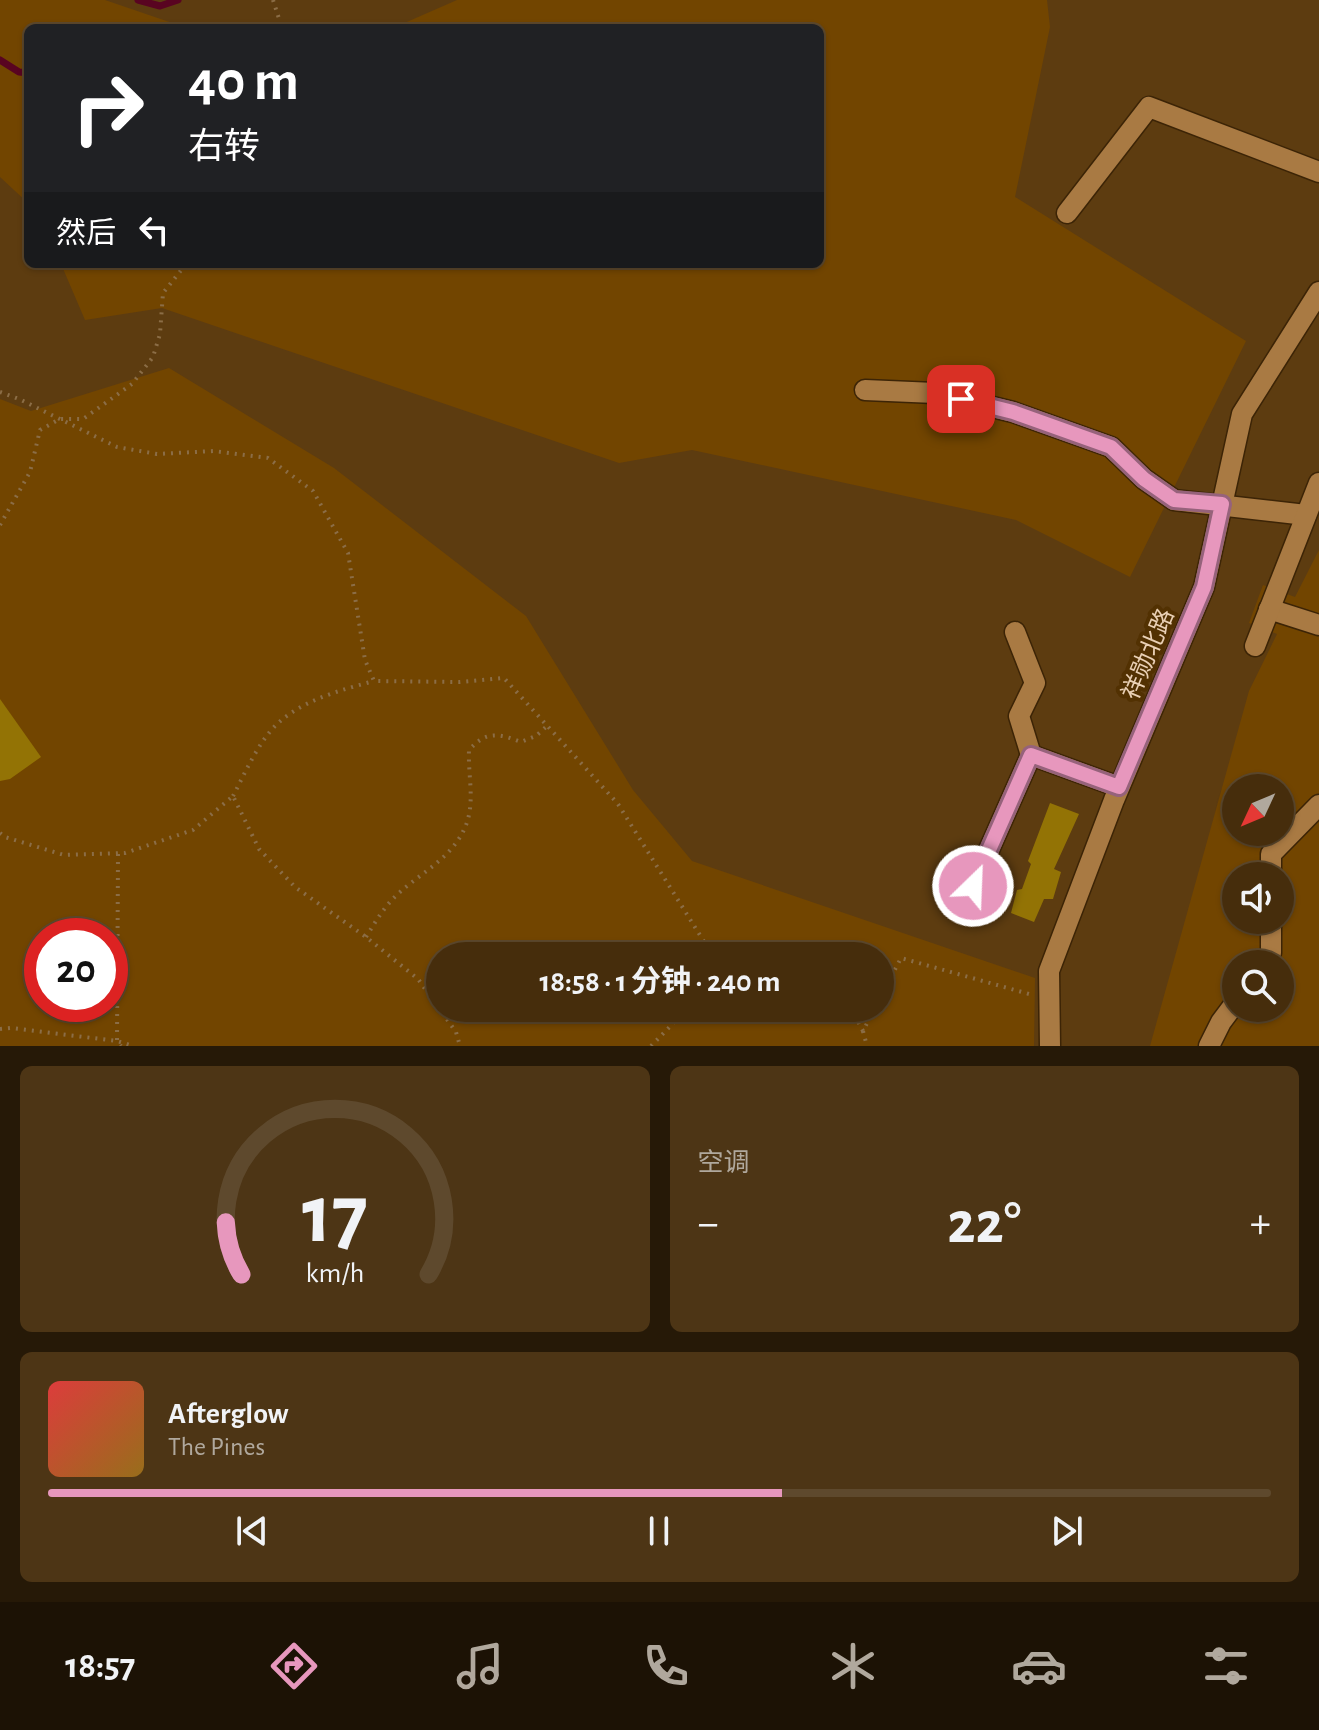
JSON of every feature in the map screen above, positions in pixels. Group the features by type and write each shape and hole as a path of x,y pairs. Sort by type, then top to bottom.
{"street":[{"path":"1067,213 1149,107 1319,172"},
{"name":"祥勋北路","path":"1050,1046 1049,971 1119,787 1204,587 1242,414 1319,292"},
{"path":"865,390 935,393 1013,412 1111,447 1144,479 1174,500 1306,515"},
{"path":"1255,646 1319,483"},
{"path":"1269,609 1319,625"},
{"path":"973,886 1031,755 1019,716 1035,683 1015,632"},
{"path":"1031,755 1119,787"},
{"path":"1271,862 1271,854 1319,805"},
{"path":"1209,1046 1222,1021"}],"path":[{"path":"273,0 281,24"},
{"path":"0,525 30,472 40,430 60,419 83,419 132,384 153,357 160,334 163,293 183,268"},
{"path":"0,392 117,447 157,454 214,451 268,458 313,491 348,553 365,660 374,681"},
{"path":"0,833 64,855 125,853 193,830 233,796 254,756 276,726 301,708 335,692 374,681 460,682 504,678 618,804 704,942"},
{"path":"366,937 385,906 454,848 468,821 472,794 468,771 469,750 478,740 493,736 506,736 521,742 536,736 548,726"},
{"path":"233,796 259,849 295,887 366,937 418,979 456,1032 460,1046"},
{"path":"118,854 119,1043"},
{"path":"894,971 901,958 1049,1000"},
{"path":"651,1046 674,1022"},
{"path":"858,1022 867,1046"},
{"path":"863,1031 868,1022"},
{"path":"0,1029 133,1046"}],"shaded area":[{"path":"0,0 105,0 175,24 24,24 24,199 0,177"},
{"path":"457,0 1047,0 1050,27 1015,197 1246,341 1130,577 1016,520 692,450 619,463 162,308 85,320 63,268 824,268 824,24 402,24"},
{"path":"169,368 334,468 526,616 633,790 692,861 1035,978 1034,1046 0,1046 0,399 31,411"},
{"path":"1319,550 1319,1046 1150,1046 1222,788 1222,846 1294,846 1294,774 1226,774 1249,691 1277,634 1249,623 1263,585 1295,597"}],"building":[{"path":"0,699 41,757 10,779 0,781"},
{"path":"1050,803 1079,814 1054,869 1061,872 1053,899 1044,899 1034,922 1011,913 1017,890 1022,889 1031,864 1028,861"}],"waterway":[{"path":"138,0 160,6 178,0"},
{"path":"0,60 24,73"}],"route":[{"path":"961,399 1013,412 1111,447 1144,479 1174,500 1222,504 1204,587 1119,787 1031,755 973,886"}]}
